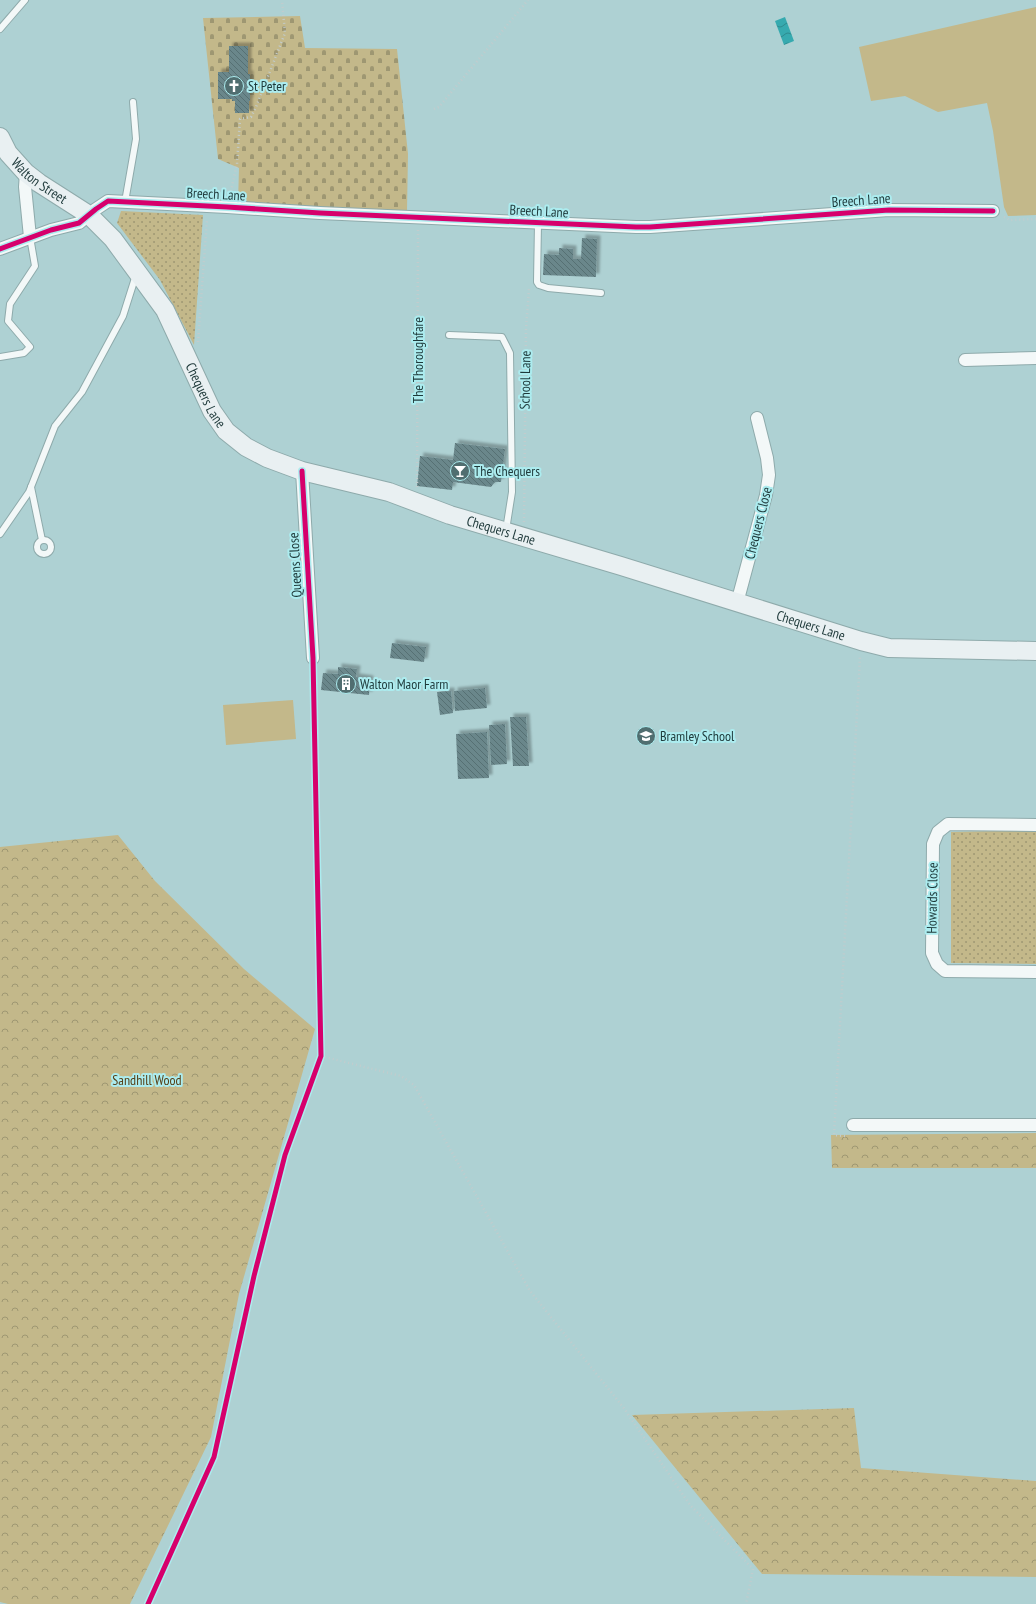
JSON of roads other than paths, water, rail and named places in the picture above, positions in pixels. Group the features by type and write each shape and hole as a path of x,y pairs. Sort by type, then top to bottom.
{"main road":[{"name":"Walton Street","path":"0,137 8,153 26,173 89,215"},
{"name":"Chequers Lane","path":"89,215 113,239 165,310 212,411 226,431 246,447 267,458 302,471 389,492 450,515 861,641 889,648 1036,651"}],"street":[{"path":"26,173 25,187 30,237"},
{"name":"Breech Lane","path":"0,249 51,230 79,224 108,201 227,206 320,213 650,227 889,210 993,211"},
{"path":"965,360 1036,358"},
{"name":"Chequers Close","path":"738,603 766,495 769,475 767,458 757,418"},
{"name":"Queens Close","path":"302,471 313,658"},
{"name":"Howards Close","path":"1036,825 948,824 938,832 933,844 932,953 937,964 945,971 1036,972"},
{"path":"853,1125 1036,1125"}],"lane":[{"path":"0,29 25,0"},
{"path":"125,202 136,140 133,102"},
{"path":"538,223 537,282 539,285 548,288 601,293"},
{"path":"0,357 24,353 30,347 8,321 10,304 35,266 30,237"},
{"path":"0,534 29,492 55,426 82,392 123,316 137,271"},
{"path":"449,335 502,337 510,353 512,492 506,532"},
{"path":"31,485 42,540"}],"water":[{"path":"785,17 794,41 784,45 775,21"}],"place":[{"name":"St Peter","path":"234,86"},
{"name":"The Chequers","path":"460,471"},
{"name":"Walton Maor Farm","path":"346,684"},
{"name":"Bramley School","path":"646,736"}],"park label":[{"name":"Sandhill Wood","path":"147,1080"}]}
